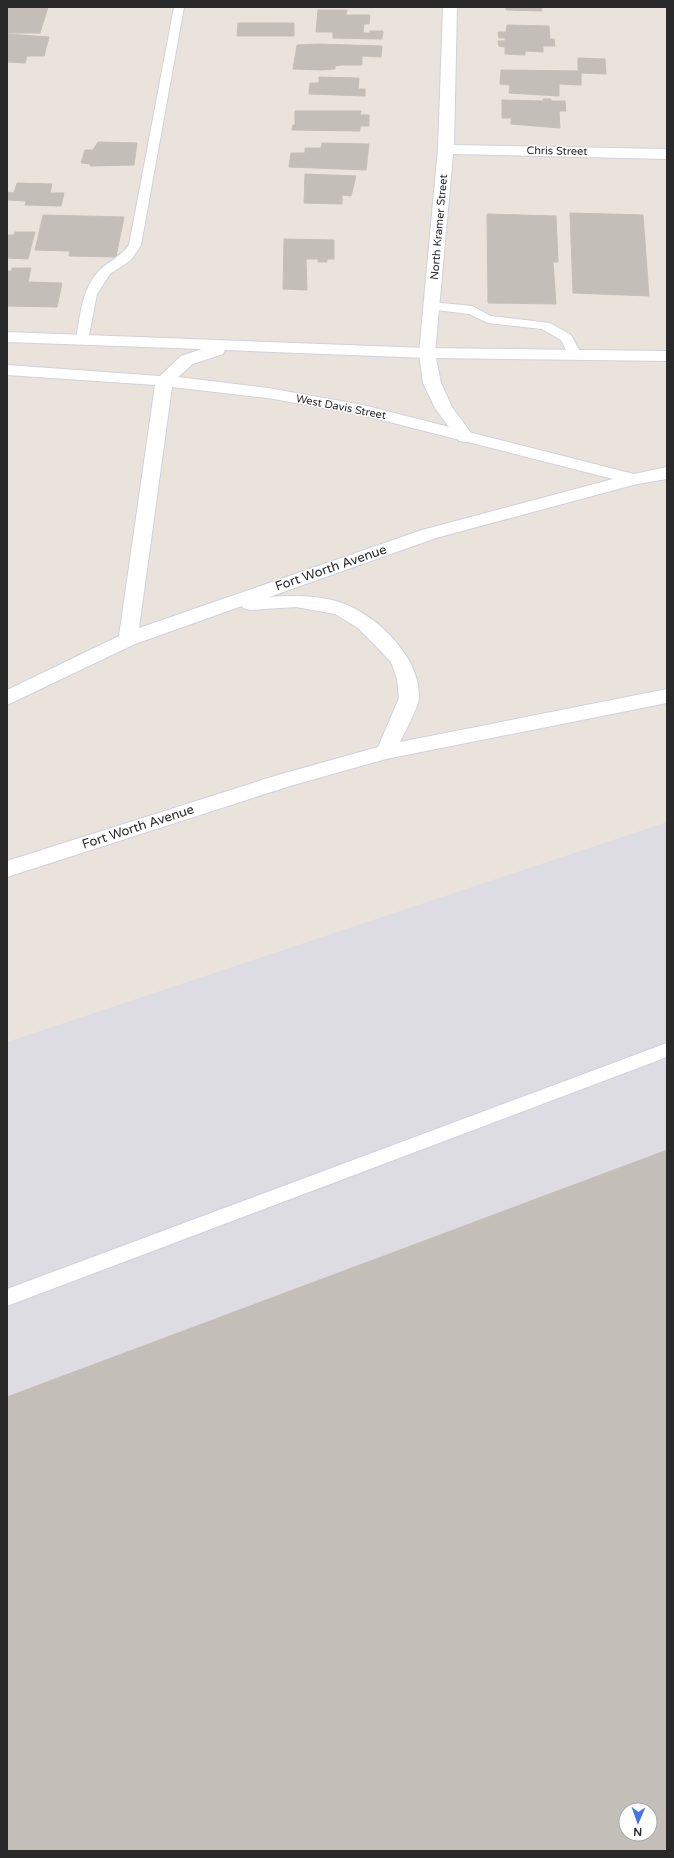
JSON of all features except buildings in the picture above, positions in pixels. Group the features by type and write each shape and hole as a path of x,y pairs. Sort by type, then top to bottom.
{"main road":[{"name":"North Kramer Street","path":"450,7 446,149 427,353 432,383 444,408 465,437"},
{"name":"Chris Street","path":"446,149 667,154"},
{"path":"7,337 427,353 667,356"},
{"path":"128,639 164,381 187,360 230,345"},
{"name":"West Davis Street","path":"7,370 164,381 268,393 363,410 667,487"},
{"name":"Fort Worth Avenue","path":"9,695 128,639 429,534 636,479 667,473"},
{"path":"222,606 296,601 340,609 365,623 400,659 407,679 409,698 386,752"},
{"name":"Fort Worth Avenue","path":"7,869 285,780 386,752 667,696"}],"lane":[{"path":"82,340 91,294 105,272 127,257 135,244 179,7"},
{"path":"432,306 472,310 488,319 545,326 566,338 575,355"},
{"path":"7,1298 667,1050"}],"shaded area":[{"path":"667,822 667,1851 7,1851 7,1042"}]}
